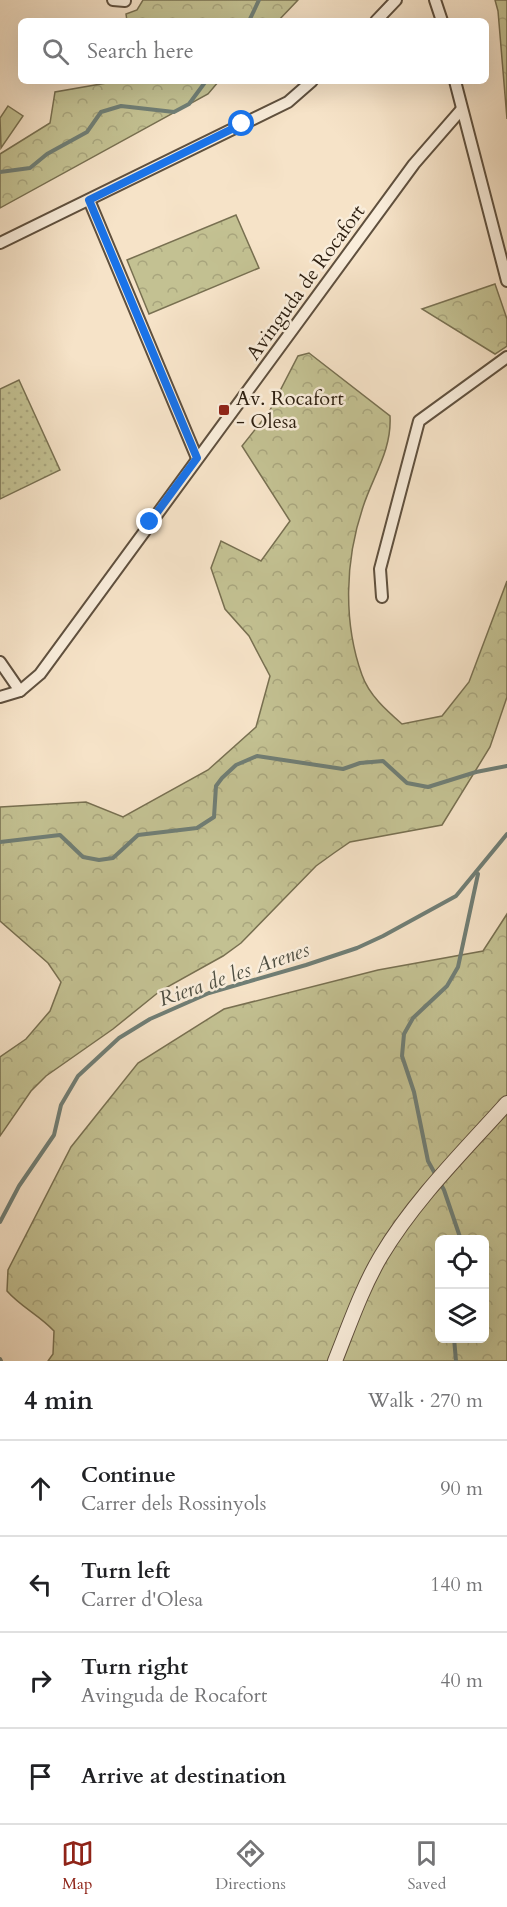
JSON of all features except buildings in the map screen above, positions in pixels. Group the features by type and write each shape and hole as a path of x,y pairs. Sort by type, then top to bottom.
{"street":[{"path":"113,0 125,1"},
{"path":"379,18 396,0"},
{"path":"435,0 441,18"},
{"path":"0,243 288,102 309,84"},
{"path":"456,84 507,281"},
{"name":"Avinguda de Rocafort","path":"0,697 20,691 40,674 414,164 461,110"},
{"path":"89,200 197,458"},
{"path":"382,597 380,569 419,421 507,357"},
{"path":"0,662 20,691"},
{"path":"334,1361 380,1258 423,1199 507,1103"}],"green space":[{"path":"143,0 298,0 281,18 127,18 126,14 137,10"},
{"path":"495,0 507,0 507,119 498,11"},
{"path":"101,84 216,84 208,94 0,208 0,154 50,123 55,92"},
{"path":"8,106 23,116 1,148 0,118"},
{"path":"236,215 259,268 149,314 127,260"},
{"path":"495,284 507,319 507,346 495,354 422,309"},
{"path":"309,353 390,416 385,452 357,527 350,569 349,613 356,655 365,682 379,702 402,724 442,716 469,682 507,581 507,697 490,747 442,825 350,842 334,853 316,866 241,943 223,956 160,991 113,1029 46,1076 31,1091 0,1136 0,1057 26,1039 50,1011 61,982 48,963 0,921 0,807 86,802 123,817 208,770 256,727 270,676 249,636 225,609 211,568 221,541 261,561 290,521 242,446 269,412 298,356"},
{"path":"19,380 60,470 0,499 0,389"},
{"path":"507,914 507,1361 48,1361 53,1354 54,1331 7,1291 8,1270 71,1147 138,1063 224,1009 378,970 483,951"}],"waterway":[{"path":"250,18 259,0"},
{"path":"0,172 30,168 47,154 87,132 101,112 121,106 174,112 189,104 204,84"},
{"path":"0,842 60,835 83,857 99,860 113,858 138,835 197,828 214,817 216,786 236,765 257,756 343,769 360,763 383,761 407,783 428,787 476,772 507,766"},
{"name":"Riera de les Arenes","path":"0,1222 19,1186 54,1135 61,1105 78,1076 119,1038 150,1019 209,993 306,965 357,948 383,936 456,896 507,834"},
{"path":"459,1235 444,1190 428,1161 414,1092 402,1056 404,1034 413,1018 447,986 458,967 478,874"},
{"path":"454,1343 456,1361"}],"place":[{"name":"Av. Rocafort - Olesa","path":"224,410"}],"route":[{"path":"150,522 197,458 89,200 242,124"}]}
